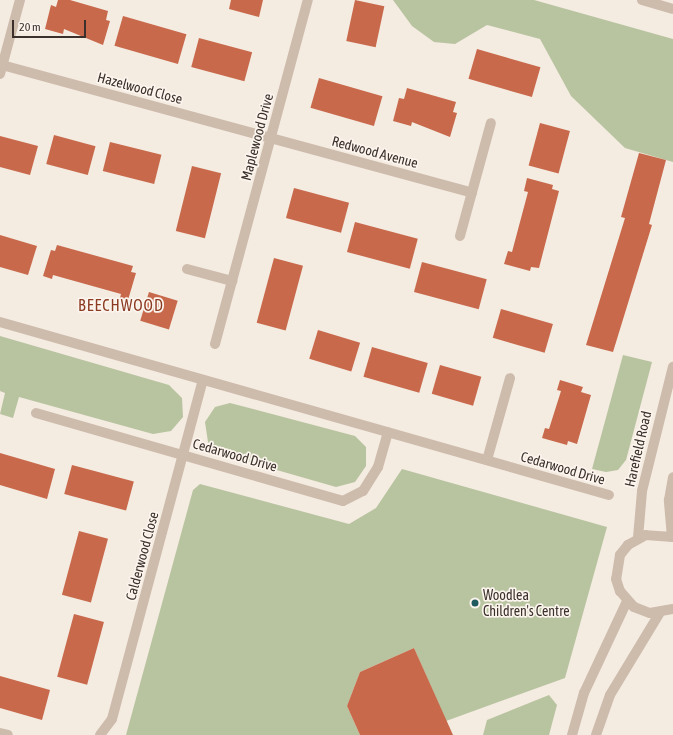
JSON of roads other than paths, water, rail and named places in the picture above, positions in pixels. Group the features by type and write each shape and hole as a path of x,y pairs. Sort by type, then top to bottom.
{"street":[{"name":"Hazelwood Close","path":"20,0 1,70 271,138"},
{"name":"Maplewood Drive","path":"215,344 308,0"},
{"path":"642,0 673,9"},
{"path":"460,236 491,123"},
{"name":"Redwood Avenue","path":"271,138 472,193"},
{"path":"187,269 232,281"},
{"name":"Cedarwood Drive","path":"0,322 609,495"},
{"name":"Harefield Road","path":"638,538 642,491 673,368"},
{"path":"487,460 510,378"},
{"name":"Calderwood Close","path":"100,735 112,719 203,380"},
{"name":"Cedarwood Drive","path":"36,413 344,501 364,491 378,467 388,432"},
{"path":"673,477 669,500 673,537 655,533 638,538 620,555 616,567 620,591 627,601 641,611 659,614 673,609"},
{"path":"572,735 584,693 627,601"},
{"path":"596,735 610,695 659,614"},
{"path":"0,733 8,735"}],"place":[{"name":"Woodlea Children's Centre","path":"475,603"}],"district":[{"name":"BEECHWOOD","path":"121,305"}]}
